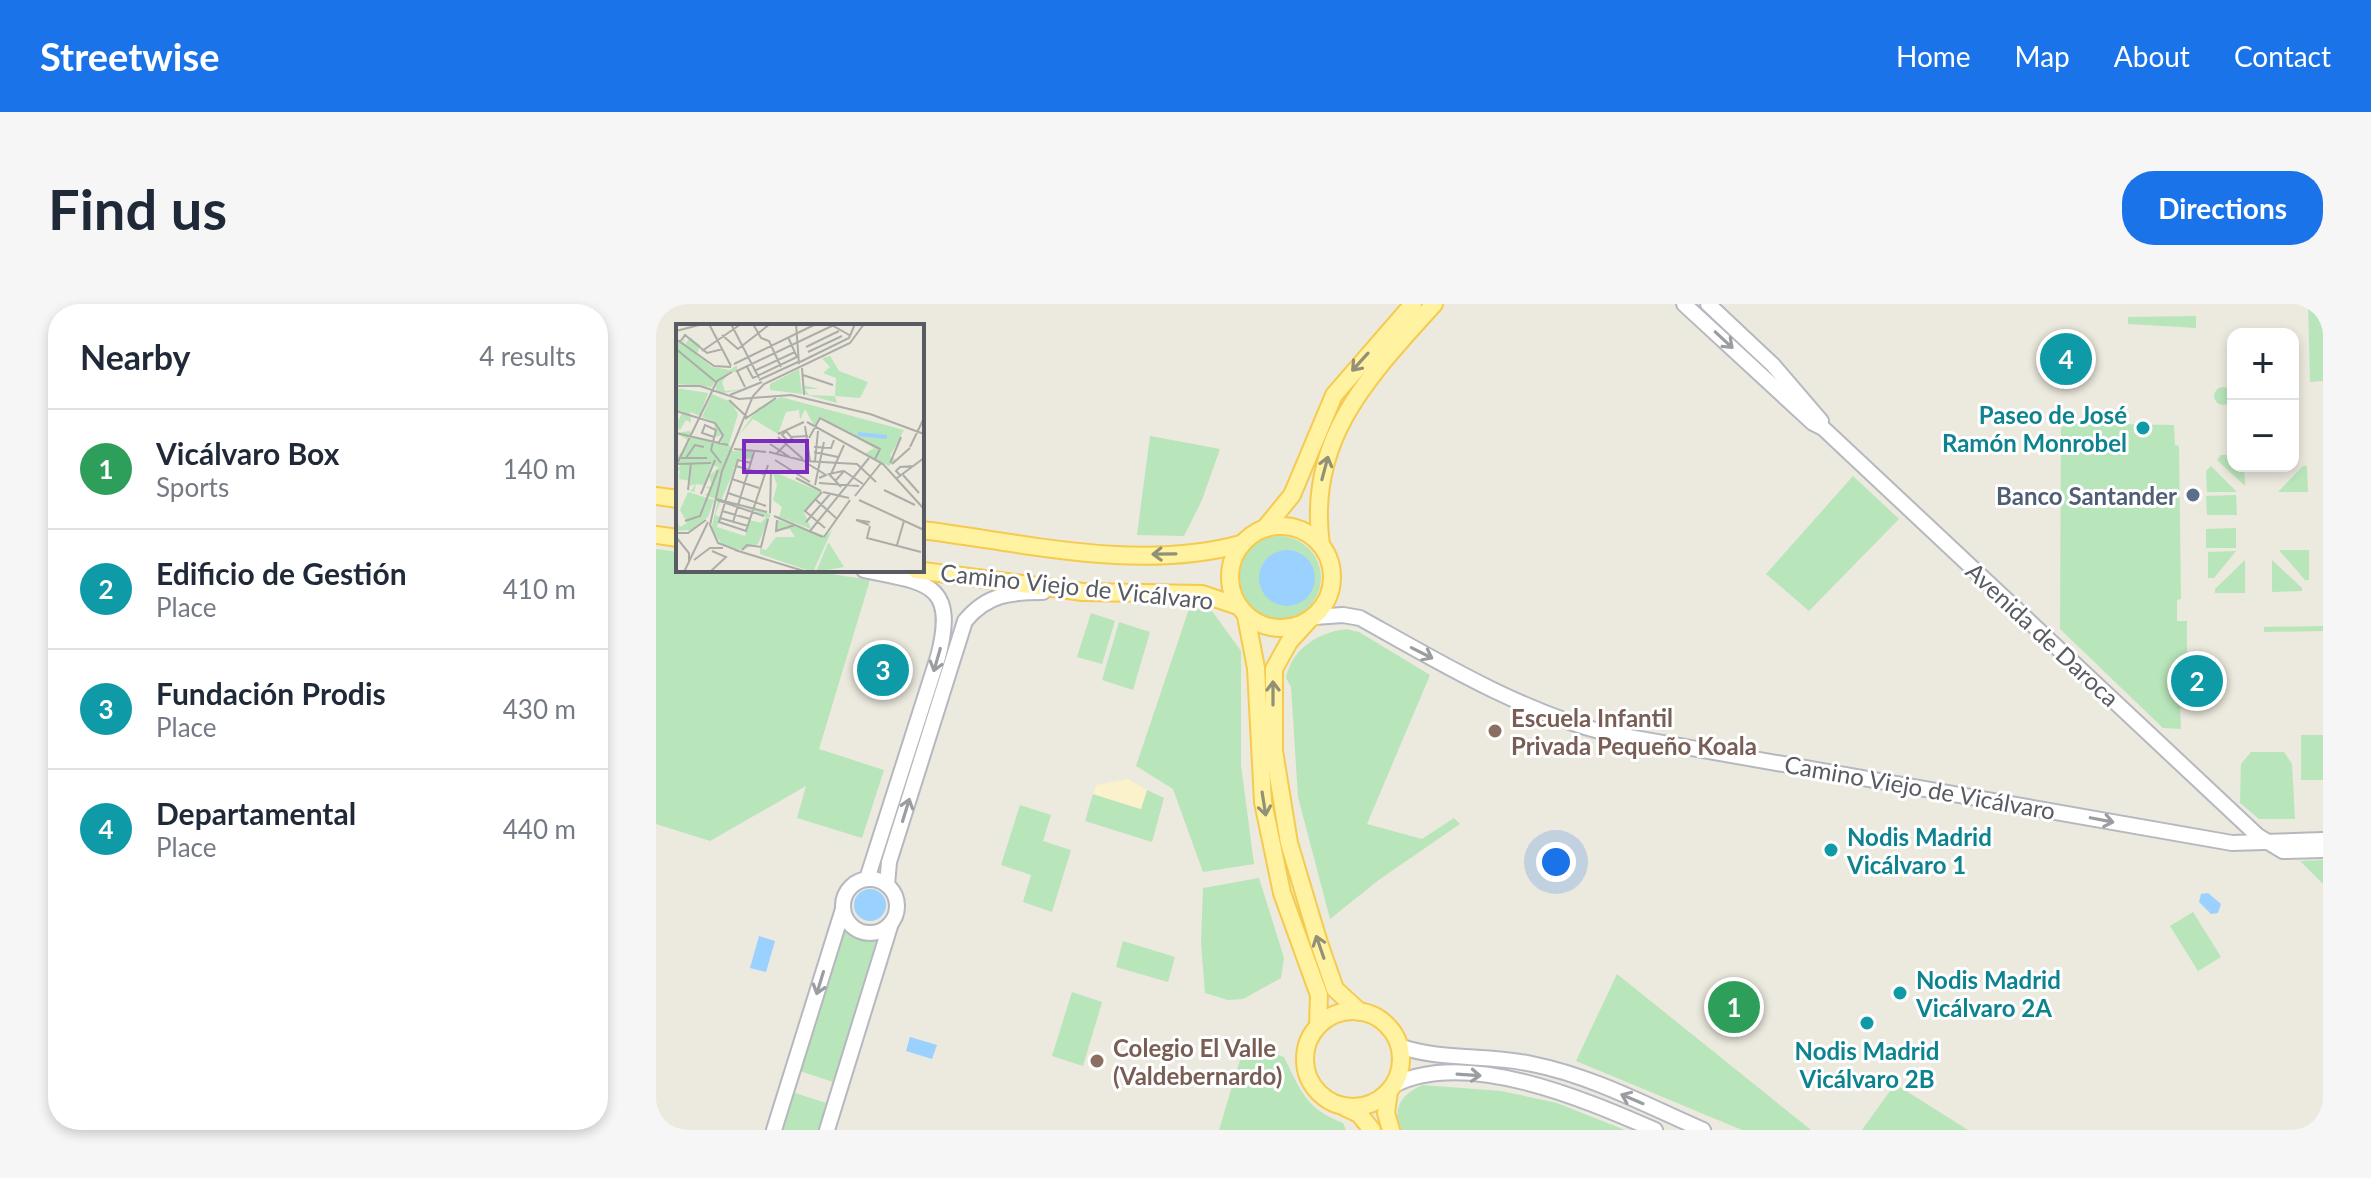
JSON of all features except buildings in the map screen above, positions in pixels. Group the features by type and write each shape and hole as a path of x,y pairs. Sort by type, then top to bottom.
{"main road":[{"path":"1372,1130 1359,1114 1325,1098 1307,1074 1306,1050 1318,1026 1319,995 1282,893 1263,802 1256,668 1242,611 1229,575 1241,544 1265,528 1292,495 1334,395 1413,304"},
{"path":"1391,1130 1386,1113 1391,1088 1401,1065 1399,1046 1384,1023 1360,1012 1335,989 1323,955 1289,843 1277,776 1274,669 1289,642 1326,604 1332,587 1332,570 1321,545 1318,523 1321,482 1338,432 1365,380 1434,304"},
{"path":"656,496 676,499"},
{"path":"1265,528 1293,527 1321,545"},
{"name":"Camino Viejo de Vicálvaro","path":"924,530 1099,553 1200,553 1241,544"},
{"path":"656,535 676,538"},
{"name":"Camino Viejo de Vicálvaro","path":"924,571 1083,592 1202,594 1242,611"},
{"path":"1242,611 1270,628 1296,627 1311,619"},
{"path":"1318,1026 1337,1014 1360,1012"},
{"path":"1345,1107 1369,1105 1391,1088"}],"street":[{"name":"Avenida de Daroca","path":"1684,304 1813,423 1823,428 2263,840"},
{"name":"Avenida de Daroca","path":"1708,304 1773,365 1818,417 1823,428"},
{"path":"867,879 938,657 945,619 937,596 921,581 874,572"},
{"path":"827,1130 891,923 896,901 887,885 889,862 965,621 991,598 1003,594 1083,592"},
{"name":"Camino Viejo de Vicálvaro","path":"1311,619 1343,615 1360,618 1490,687 1606,733 2232,843 2323,840"},
{"path":"2263,840 2283,851 2323,850"},
{"path":"774,1130 850,887 867,879 887,885"},
{"path":"843,909 848,922 858,931 879,931 891,923"},
{"path":"1399,1046 1431,1055 1516,1061 1562,1072 1703,1130"},
{"path":"1391,1088 1430,1072 1526,1083 1584,1100 1655,1130"}],"green space":[{"path":"2308,304 2323,304 2323,381 2310,382"},
{"path":"2196,316 2196,328 2128,324 2128,317"},
{"path":"2227,387 2227,405 2219,405 2214,400 2214,392"},
{"path":"2061,423 2174,425 2175,445 2179,446 2181,599 2177,600 2177,621 2187,621 2187,707 2180,708 2181,729 2163,728 2060,629"},
{"path":"1150,436 1220,449 1202,500 1184,536 1137,535"},
{"path":"2221,455 2227,455 2227,469 2217,460"},
{"path":"2211,466 2237,492 2207,492 2206,471"},
{"path":"2307,466 2308,492 2278,492 2299,472"},
{"path":"2230,472 2244,472 2245,486"},
{"path":"1853,476 1899,519 1809,611 1766,574"},
{"path":"2236,495 2237,515 2207,515 2206,496"},
{"path":"2236,528 2236,548 2206,548 2206,529"},
{"path":"1279,536 1295,539 1309,548 1318,562 1321,578 1318,594 1309,608 1295,617 1279,620 1263,617 1249,608 1240,594 1237,578 1240,562 1249,548 1263,539"},
{"path":"656,549 676,552 676,572 818,572 870,580 819,749 884,770 862,838 797,818 806,786 710,841 656,824"},
{"path":"2279,550 2309,550 2309,580 2305,580"},
{"path":"2236,551 2214,578 2208,578 2208,552"},
{"path":"2245,560 2245,593 2215,593 2215,589"},
{"path":"2272,560 2302,588 2302,591 2272,592"},
{"path":"1190,606 1209,607 1241,651 1241,765 1254,864 1203,872 1173,789 1136,766"},
{"path":"1091,613 1115,621 1102,664 1077,657"},
{"path":"1119,622 1150,632 1133,690 1102,680"},
{"path":"2323,626 2323,631 2264,632 2264,627"},
{"path":"1346,629 1359,632 1430,675 1367,824 1422,839 1454,818 1460,824 1380,879 1330,919 1298,797 1291,687 1286,678 1294,659 1307,644 1325,634"},
{"path":"2301,735 2323,735 2323,780 2301,780"},
{"path":"2251,752 2284,752 2292,764 2295,819 2259,819 2240,803 2241,764"},
{"path":"1147,790 1164,798 1152,842 1085,821 1093,794 1141,809"},
{"path":"1020,805 1051,815 1043,841 1071,850 1052,912 1023,902 1031,875 1001,865"},
{"path":"2323,860 2323,884 2300,861"},
{"path":"1259,878 1284,958 1281,978 1243,999 1228,1000 1205,993 1201,943 1203,888"},
{"path":"2193,912 2221,957 2198,971 2170,926"},
{"path":"844,928 859,938 877,938 833,1082 800,1071"},
{"path":"1123,941 1175,957 1168,982 1116,967"},
{"path":"1617,974 1811,1130 1742,1130 1576,1061"},
{"path":"1072,992 1102,1002 1083,1066 1052,1056"},
{"path":"1245,1043 1284,1057 1306,1097 1320,1111 1343,1123 1346,1130 1219,1130"},
{"path":"1895,1084 1968,1130 1862,1130"},
{"path":"1423,1085 1501,1091 1557,1103 1625,1130 1400,1130 1397,1115 1401,1102 1409,1092"},
{"path":"792,1092 826,1103 818,1130 781,1130"}],"sand":[{"path":"1128,779 1147,790 1141,809 1093,794 1096,785"}],"water":[{"path":"1287,550 1307,558 1315,578 1307,598 1287,606 1267,598 1259,578 1267,558"},
{"path":"870,889 881,894 886,905 881,916 870,921 859,916 854,905 859,894"},
{"path":"2208,893 2221,904 2218,913 2211,914 2199,902 2201,894"},
{"path":"759,936 775,941 766,972 750,968"},
{"path":"910,1037 937,1045 932,1059 906,1051"}],"place":[{"name":"Departamental","path":"2066,359"},
{"name":"Paseo de José Ramón Monrobel","path":"2143,428"},
{"name":"Banco Santander","path":"2193,495"},
{"name":"Fundación Prodis","path":"883,670"},
{"name":"Edificio de Gestión","path":"2197,681"},
{"name":"Escuela Infantil Privada Pequeño Koala","path":"1495,731"},
{"name":"Nodis Madrid Vicálvaro 1","path":"1831,850"},
{"name":"Nodis Madrid Vicálvaro 2A","path":"1900,993"},
{"name":"Vicálvaro Box","path":"1734,1007"},
{"name":"Nodis Madrid Vicálvaro 2B","path":"1867,1023"},
{"name":"Colegio El Valle (Valdebernardo)","path":"1097,1061"}]}
